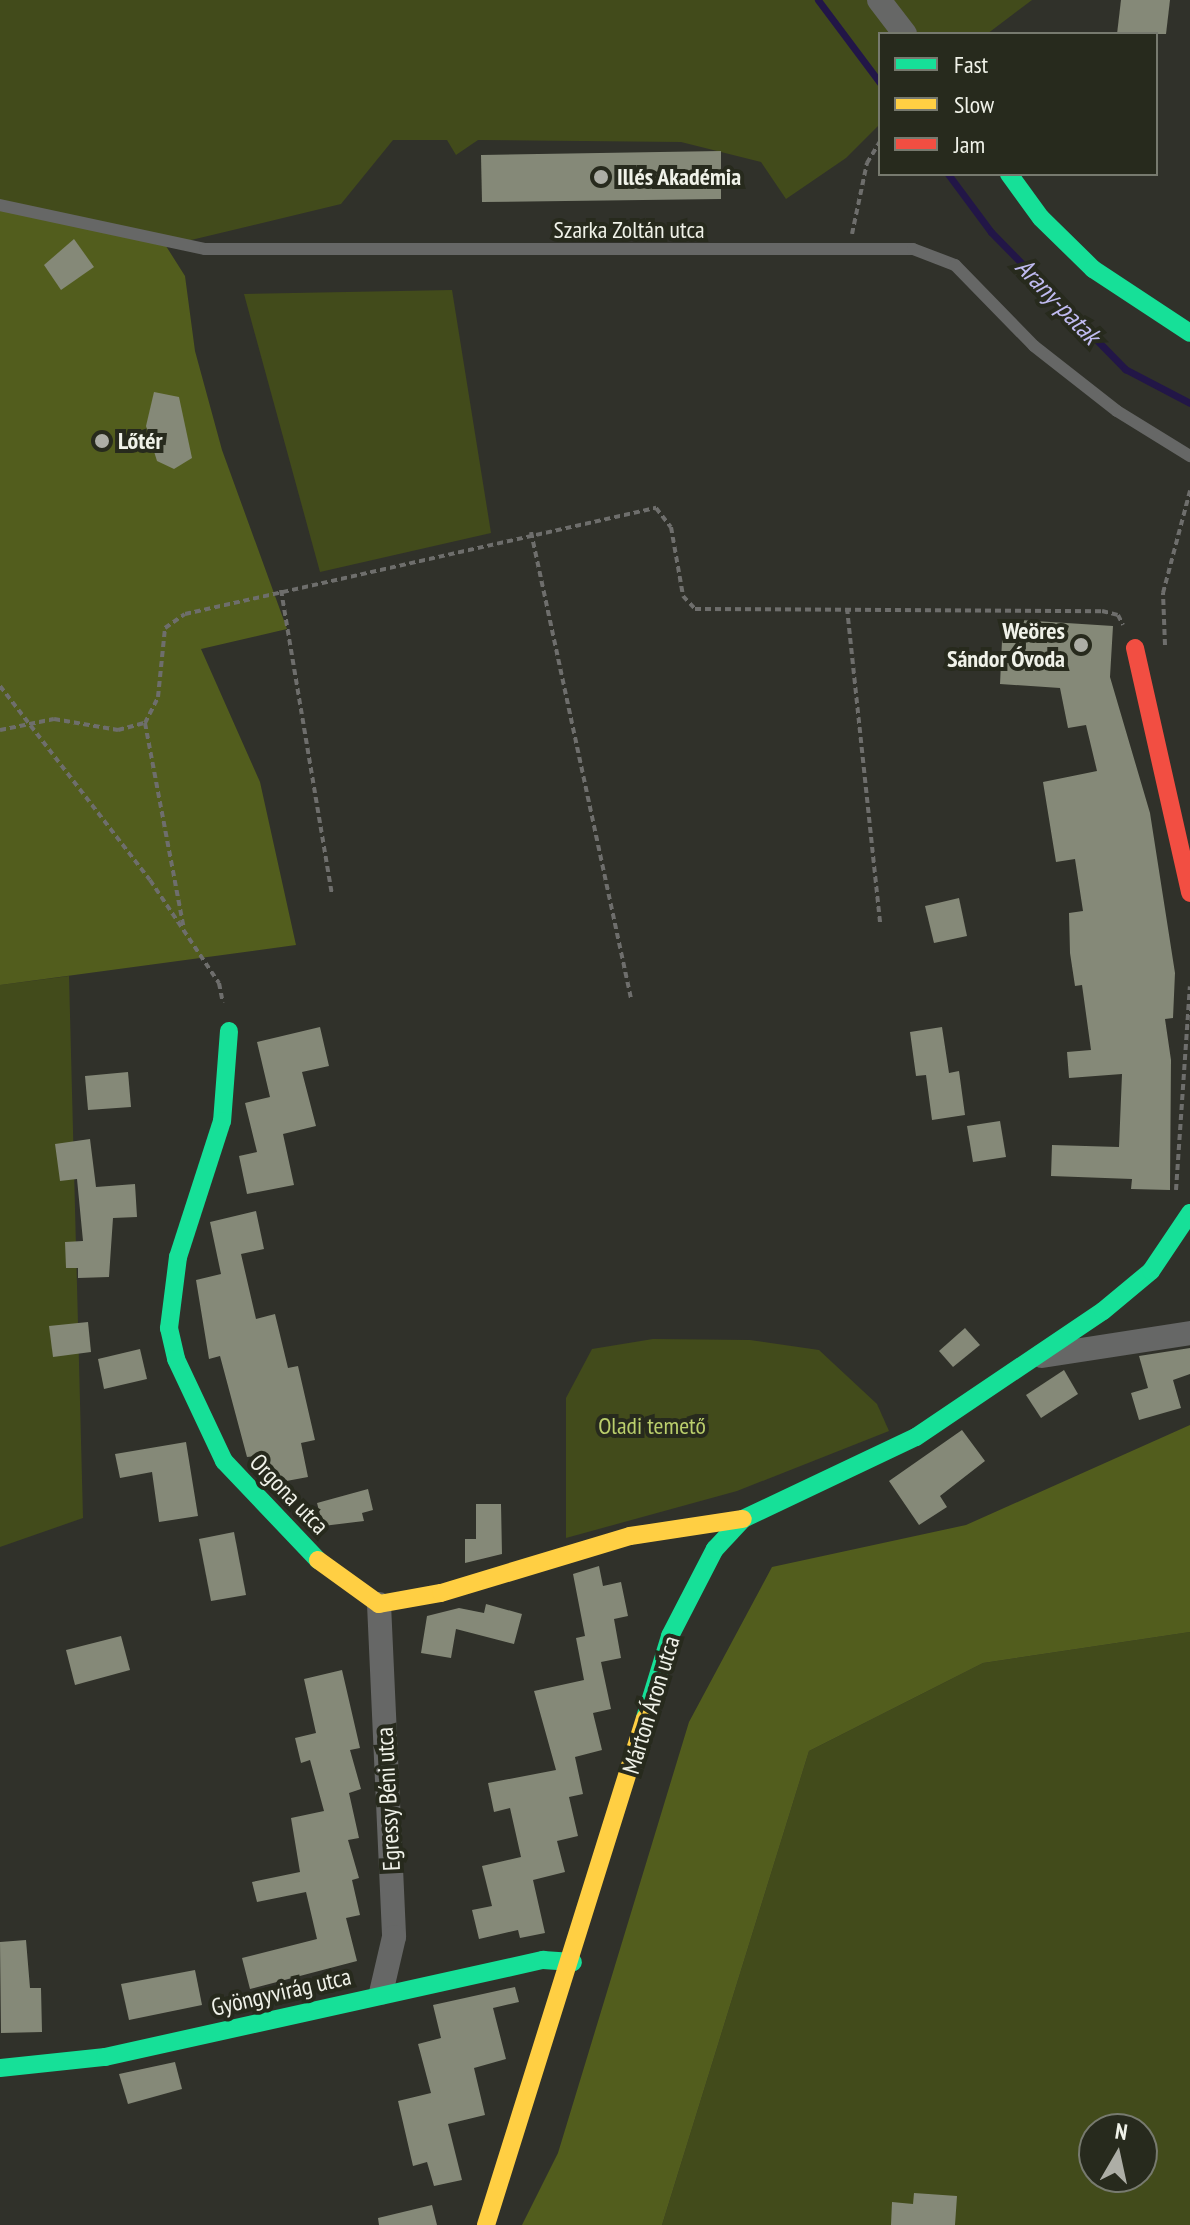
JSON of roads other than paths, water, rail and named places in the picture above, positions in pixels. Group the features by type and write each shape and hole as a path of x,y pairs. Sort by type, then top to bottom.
{"street":[{"path":"879,0 903,32"},
{"path":"1010,176 1041,218 1093,269 1190,333"},
{"path":"1135,648 1190,893"},
{"name":"Orgona utca","path":"229,1031 222,1121 168,1297 176,1359 224,1461 275,1521 335,1576 379,1604"},
{"name":"Márton Áron utca","path":"486,2225 573,1962 670,1636 699,1573 743,1519 916,1437 1036,1357 1151,1271 1190,1213"},
{"name":"Márton Áron utca","path":"1036,1357 1190,1333"},
{"path":"379,1604 441,1593 630,1536 743,1519"},
{"name":"Egressy Béni utca","path":"379,1604 394,1937 381,1993"},
{"name":"Gyöngyvirág utca","path":"0,2068 105,2057 381,1993 543,1960 573,1962"}],"lane":[{"name":"Szarka Zoltán utca","path":"0,205 205,249 913,249 955,265 1034,346 1117,411 1190,456"}],"waterway":[{"name":"Arany-patak","path":"818,0 878,80"},
{"name":"Arany-patak","path":"949,176 991,232 1125,369 1190,403"}],"place":[{"name":"Illés Akadémia","path":"601,177"},
{"name":"Lőtér","path":"102,441"},
{"name":"Weöres Sándor Óvoda","path":"1081,645"}],"park label":[{"name":"Oladi temető","path":"652,1426"}]}
